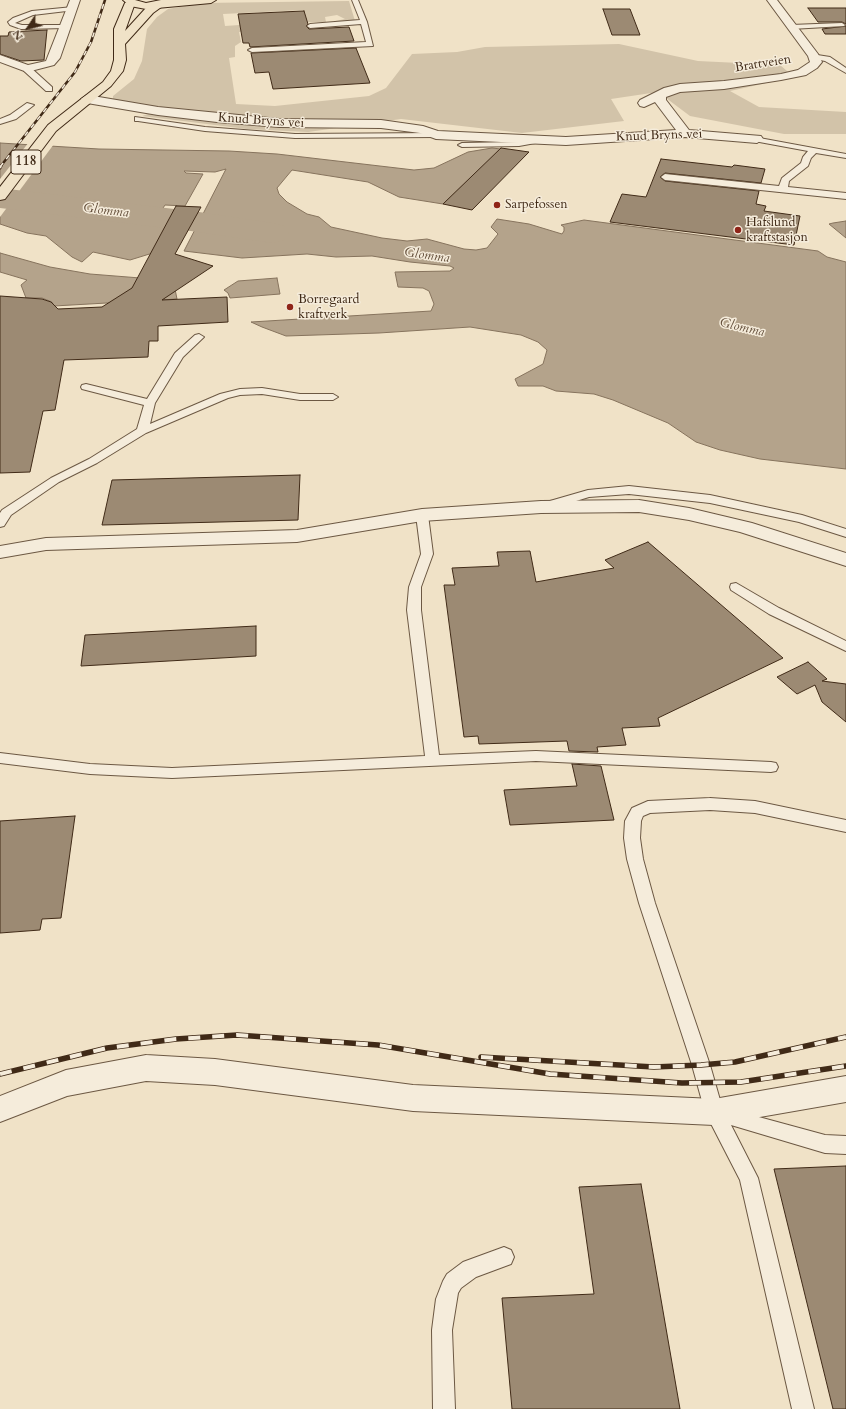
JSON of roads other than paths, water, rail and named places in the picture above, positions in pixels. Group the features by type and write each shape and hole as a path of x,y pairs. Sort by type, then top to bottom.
{"main road":[{"path":"129,1 146,6 164,3 212,0"},
{"name":"118","path":"0,196 52,128 107,84 117,71 120,60 121,22 129,1"},
{"path":"120,43 149,11 164,3"}],"street":[{"name":"Brattveien","path":"644,103 668,91 680,88 724,85 802,73 816,62 814,56 772,0"},
{"path":"0,58 27,69 50,63 54,58 74,5"},
{"path":"660,96 660,100 685,133"},
{"name":"Knud Bryns vei","path":"87,99 158,111 217,118 286,124 381,124 423,130 436,135 538,140 584,140 685,133 757,139"},
{"path":"0,552 46,544 297,536 422,515 541,507 639,506 689,514 745,527 846,560"},
{"path":"0,1108 66,1083 146,1068 215,1072 413,1098 714,1112 846,1089"}],"lane":[{"path":"252,50 370,44 364,22 355,0"},
{"path":"66,26 21,27 12,24 11,22 15,18 32,13 74,5"},
{"path":"310,26 364,22"},
{"path":"791,27 842,25"},
{"path":"814,56 840,58"},
{"path":"827,58 846,71"},
{"path":"27,69 49,89"},
{"path":"0,122 13,117 30,105"},
{"path":"138,119 205,129 295,136 436,135"},
{"name":"Knud Bryns vei","path":"757,139 846,156"},
{"path":"462,145 519,144 538,140"},
{"path":"783,190 784,180 805,164 807,157 813,150"},
{"path":"666,177 846,196"},
{"path":"142,431 150,402 179,355 199,337"},
{"path":"86,387 150,402"},
{"path":"0,523 6,513 54,480 93,461 142,431 164,420 236,393 262,391 300,397 333,397"},
{"path":"541,507 588,494 629,490 710,499 802,518 846,533"},
{"path":"422,515 427,554 423,570 415,588 414,610 433,762"},
{"path":"736,587 774,611 846,646"},
{"path":"0,758 90,769 172,773 536,756 771,767"},
{"path":"803,1409 784,1322 749,1178 714,1112 701,1065 647,903 635,859 632,838 633,821 637,812 648,806 710,804 755,808 846,826"},
{"path":"714,1112 825,1144 846,1145"},
{"path":"444,1409 442,1330 446,1299 450,1288 454,1281 470,1269 504,1258"}],"water":[{"path":"0,143 99,149 229,151 277,154 414,170 434,168 468,152 492,148 501,149 443,204 399,197 368,182 292,170 277,188 279,194 287,202 307,214 319,217 331,227 382,238 407,241 427,239 464,249 476,250 487,248 498,234 491,227 497,219 529,224 562,234 564,227 561,225 584,220 818,251 827,257 846,262 846,469 760,459 720,450 696,442 668,423 613,400 594,394 556,391 543,386 518,386 515,379 543,364 547,350 538,342 521,335 470,327 379,333 286,336 251,322 431,311 434,304 429,291 423,288 398,287 395,272 450,271 454,268 450,266 372,256 336,257 307,254 242,258 184,251 226,169 215,172 184,171 186,173 203,174 185,206 165,205 161,211 181,213 156,252 130,260 93,252 82,262 72,257 46,236 27,233 0,224"},
{"path":"846,221 846,238 829,224 833,223"},
{"path":"0,253 50,267 90,274 153,279 175,289 177,299 54,306 52,302 42,298 26,298 21,285 27,280 0,272"},
{"path":"277,278 280,294 230,298 228,293 224,290 238,281"}],"waterway":[{"name":"Glomma","path":"0,198 199,222 272,233"}],"railway":[{"path":"0,167 75,72 91,42 105,0"},
{"path":"0,1074 107,1048 176,1039 237,1035 378,1045 550,1074 682,1083 741,1082 846,1066"},
{"path":"481,1057 654,1067 701,1065 735,1062 846,1037"}],"place":[{"name":"Sarpefossen","path":"497,205"},
{"name":"Hafslund kraftstasjon","path":"738,230"},
{"name":"Borregaard kraftverk","path":"290,307"}]}
